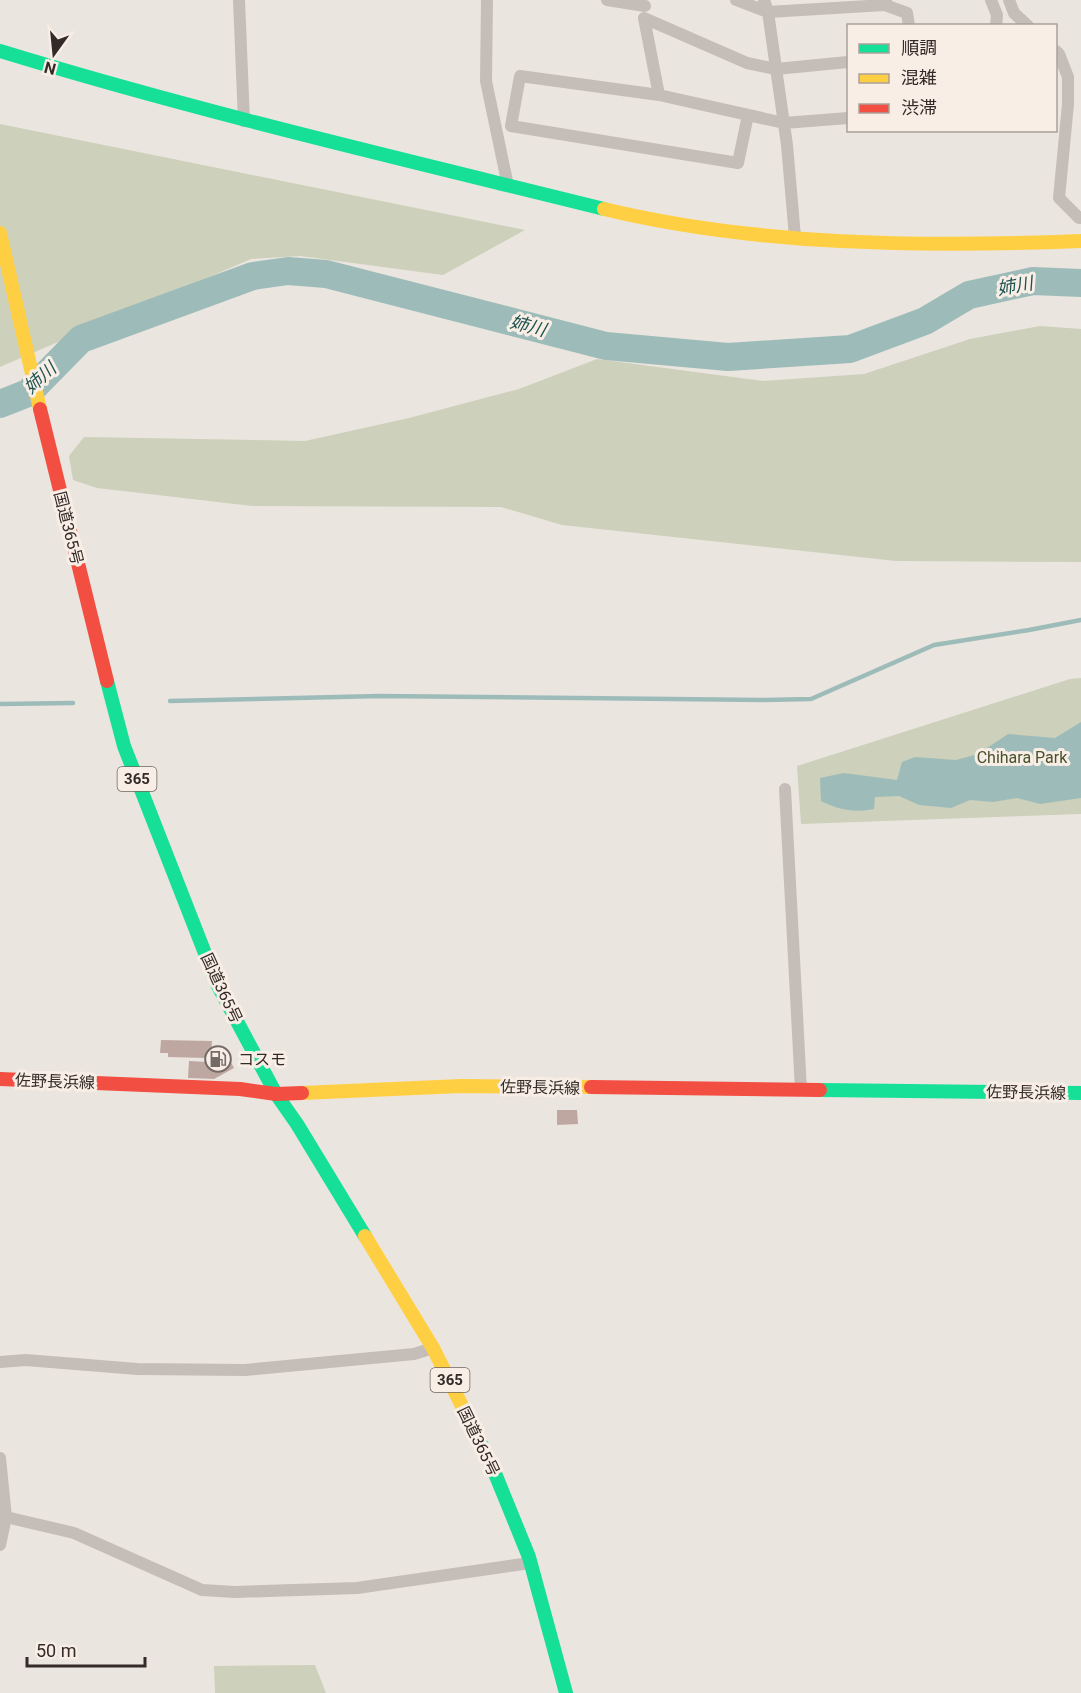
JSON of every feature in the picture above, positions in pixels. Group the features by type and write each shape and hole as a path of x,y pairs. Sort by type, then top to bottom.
{"main road":[{"path":"0,51 94,80 244,121 655,221 795,237 900,243 1081,241"},
{"name":"国道365号","path":"0,233 48,446 124,746 217,984 276,1094 297,1124 433,1348 492,1466 530,1563 566,1693"},
{"name":"佐野長浜線","path":"0,1079 240,1089 276,1094 461,1086 1081,1093"}],"street":[{"path":"239,0 244,121"},
{"path":"487,0 486,81 508,186"},
{"path":"607,0 645,8 747,63 776,69 847,62"},
{"path":"736,0 766,6 886,3 907,13 909,24"},
{"path":"991,0 997,15 996,24"},
{"path":"1009,0 1014,13 1026,24"},
{"path":"766,6 784,123 795,237"},
{"path":"645,8 659,95"},
{"path":"1057,52 1068,77 1068,104 1059,198 1081,218"},
{"path":"748,115 738,163 511,126 519,76 659,95 784,123 847,118"},
{"path":"785,789 801,1090"},
{"path":"0,1362 26,1360 137,1369 245,1370 414,1354 433,1348"},
{"path":"0,1458 6,1517 0,1545"},
{"path":"6,1517 74,1533 202,1590 235,1592 357,1588 530,1563"}],"green space":[{"path":"0,124 525,230 443,275 300,256 251,259 0,367"},
{"path":"1040,326 1081,329 1081,562 896,561 562,525 501,507 252,506 97,488 73,480 69,456 84,437 305,441 409,418 519,389 597,359 763,381 864,374 970,339"},
{"name":"Chihara Park","path":"1081,678 1081,814 801,824 797,766 1070,679"},
{"path":"315,1665 326,1693 215,1693 214,1666"}],"water":[{"path":"1081,722 1081,798 1040,804 1017,798 993,802 970,800 951,808 919,805 899,796 875,797 874,809 860,811 841,809 821,801 820,778 844,773 897,780 902,762 915,757 956,760 978,754 1008,734 1055,738"}],"building":[{"name":"コスモ","path":"161,1040 212,1041 211,1056 228,1057 234,1068 214,1079 188,1078 189,1061 207,1062 207,1058 168,1057 168,1053 160,1053"},
{"path":"557,1110 577,1110 578,1124 557,1125"}],"waterway":[{"name":"姉川","path":"0,404 28,393 81,339 253,276 288,271 326,274 606,346 728,357 850,349 925,321 969,295 1033,281 1081,283"},
{"path":"170,701 379,696 811,699 934,645 1081,620"},
{"path":"0,704 73,703"}],"traffic: fast":[{"path":"0,51 225,115 604,209"},
{"path":"107,681 124,746 217,984 276,1094 297,1124 365,1236"},
{"path":"820,1090 1081,1093"},
{"path":"478,1438 492,1466 529,1557 566,1693"}],"traffic: slow":[{"path":"604,209 662,221 781,237 962,244 1081,241"},
{"path":"0,233 40,409"},
{"path":"302,1093 461,1086 591,1087"},
{"path":"365,1236 433,1348 478,1438"}],"traffic: jam":[{"path":"40,409 107,681"},
{"path":"0,1079 240,1089 276,1094 302,1093"},
{"path":"591,1087 820,1090"}],"place":[{"name":"コスモ","path":"218,1059"}]}
